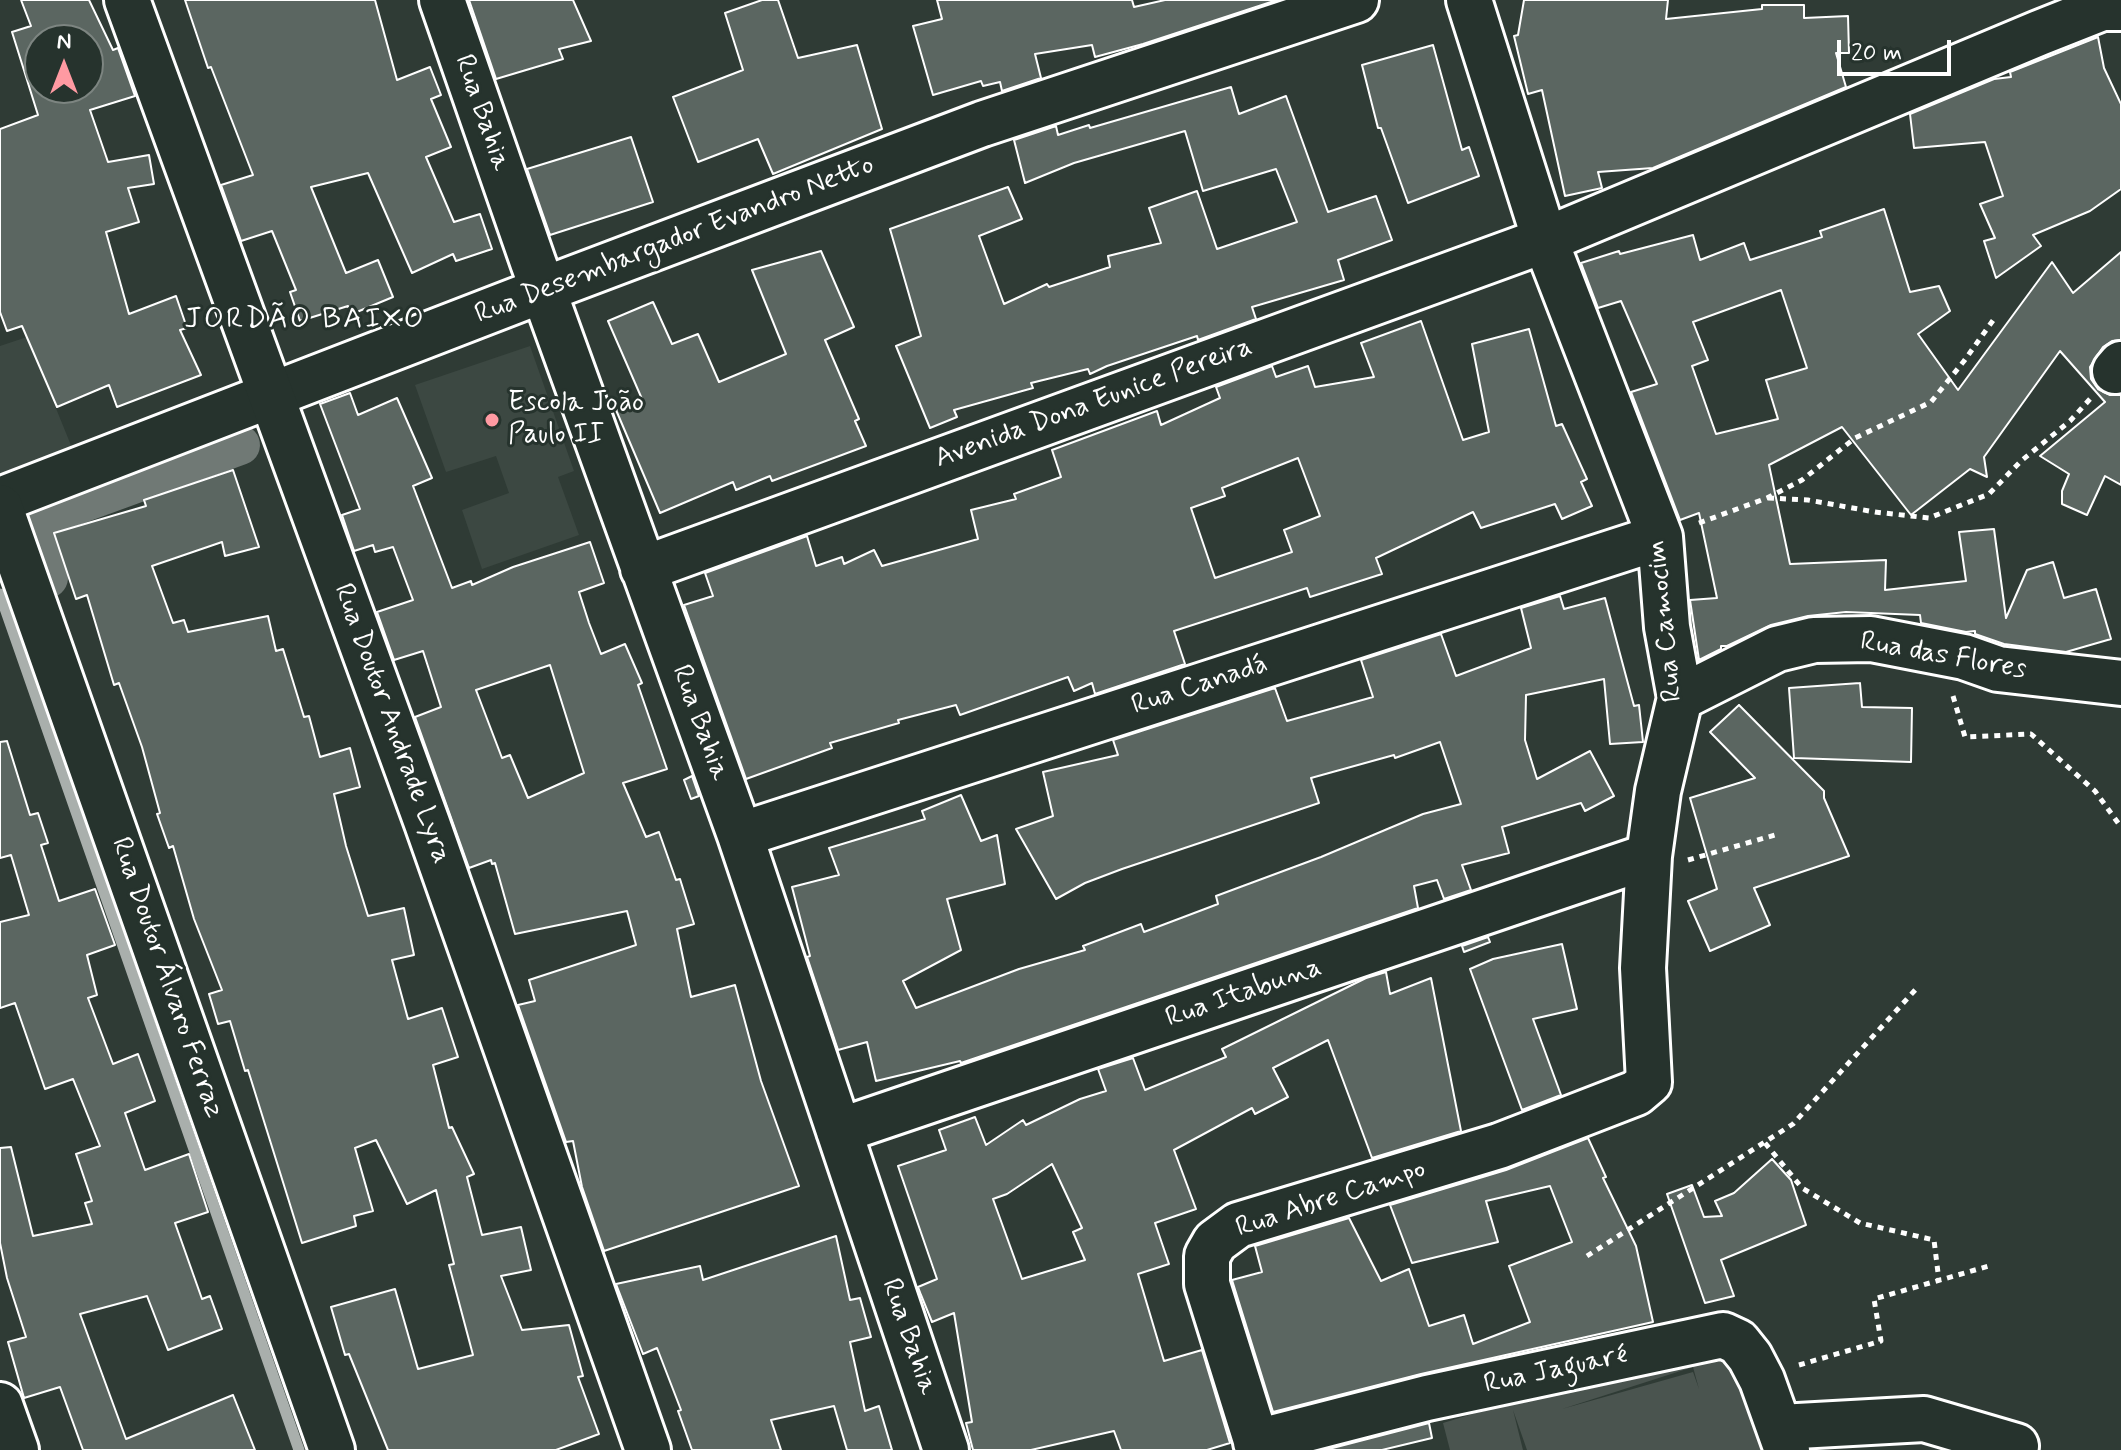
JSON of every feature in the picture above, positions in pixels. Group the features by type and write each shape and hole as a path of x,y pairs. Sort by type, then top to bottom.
{"street":[{"name":"Rua Doutor Andrade Lyra","path":"127,0 427,823 648,1450"},
{"name":"Rua Bahia","path":"442,0 740,835 946,1450"},
{"name":"Rua Desembargador Evandro Netto","path":"0,500 982,124 1356,0"},
{"name":"Rua Camocim","path":"1469,0 1545,240 1660,537 1667,627 1680,698 1658,791 1649,864 1643,968 1649,1082 1636,1093 1608,1102"},
{"name":"Avenida Dona Eunice Pereira","path":"643,569 1545,240 2039,33 2102,8 2121,8"},
{"name":"Rua Doutor Álvaro Ferraz","path":"0,507 332,1450"},
{"name":"Rua Canadá","path":"740,835 1660,537"},
{"name":"Rua das Flores","path":"1680,698 1777,649 1814,640 1871,639 1964,657 1998,669 2121,683"},
{"name":"Rua Itabuna","path":"839,1131 1649,864"},
{"name":"Rua Abre Campo","path":"1258,1446 1207,1284 1207,1256 1215,1242 1238,1225 1499,1146 1608,1102"},
{"name":"Rua Jaguaré","path":"1258,1446 1427,1398 1713,1335 1731,1337 1738,1342 1760,1376 1783,1438"},
{"path":"0,1405 16,1450"},
{"path":"1783,1438 1924,1419 2016,1446"}],"path":[{"path":"1660,537 1767,498 1802,480 1855,438 1931,402 1994,319"},
{"path":"1767,498 1808,500 1929,518 1989,494 2021,461 2070,421 2118,368"},
{"path":"1965,737 2031,734 2095,791 2121,827"},
{"path":"1649,864 1775,835"},
{"path":"1587,1256 1793,1124 1917,988"},
{"path":"1765,1143 1802,1188 1860,1223 1934,1240 1939,1281"},
{"path":"1760,1376 1881,1341 1874,1299 1989,1266"}],"shaded area":[{"path":"27,337 81,470 0,500 0,346"},
{"name":"Escola João Paulo II","path":"530,346 574,471 558,477 579,535 482,569 462,510 509,493 496,456 446,472 415,385"},
{"path":"1738,1337 1777,1450 1527,1450 1513,1410 1523,1450 1450,1450 1443,1423 1688,1348","holes":["1693,1367 1699,1389 1693,1372 1562,1409"]}],"building":[{"path":"21,0 89,0 101,24 30,24"},
{"path":"185,0 375,0 397,80 430,67 441,95 431,99 451,147 426,157 454,222 480,214 492,249 456,261 453,254 412,273 368,173 311,187 346,273 378,260 393,297 352,314 348,306 300,321 290,292 296,290 272,231 241,241 221,185 253,175 211,67 208,68"},
{"path":"469,0 573,0 591,41 559,49 563,59 496,79"},
{"path":"762,0 778,0 798,58 857,45 882,129 773,174 758,139 698,162 673,97 743,70 725,13"},
{"path":"937,0 1132,0 1134,7 1165,0 1277,0 1095,57 1092,45 1035,54 1041,78 1002,91 1000,82 983,86 981,81 933,95 913,26 942,19"},
{"path":"1524,0 1668,0 1666,19 1762,9 1762,5 1804,5 1804,18 1848,16 1849,53 1836,53 1846,87 1653,168 1598,172 1602,188 1565,196 1542,90 1528,94 1514,36 1518,35"},
{"path":"24,28 24,70 12,32"},
{"path":"104,31 113,50 118,48 135,96 90,110 108,162 149,155 154,184 128,188 139,222 106,232 129,314 176,296 187,328 180,330 201,375 117,407 109,385 57,407 22,326 7,331 0,312 0,129 38,115 35,104 104,104"},
{"path":"2098,37 2104,68 2121,104 2121,189 2090,211 2033,235 2041,246 1996,278 1984,241 1995,238 1980,204 2003,196 1985,142 1914,148 1910,114 1994,79 2011,77 2010,72"},
{"path":"1433,45 1462,150 1469,147 1479,176 1408,203 1381,128 1378,128 1362,65"},
{"path":"1231,87 1239,114 1286,96 1328,212 1376,196 1392,240 1338,260 1344,280 1252,307 1256,319 1198,340 1197,336 1090,374 1088,369 1031,383 1033,388 954,410 957,417 930,428 896,346 921,336 890,229 1008,187 1022,219 979,236 1004,304 1047,284 1049,287 1110,267 1108,256 1161,243 1149,208 1197,191 1217,249 1297,222 1276,169 1203,191 1185,131 1074,163 1025,183 1014,140 1056,126 1058,135 1089,125 1090,128"},
{"path":"631,137 653,202 550,235 527,169"},
{"path":"1884,209 1910,292 1939,286 1950,311 1918,334 1958,390 2052,262 2073,293 2121,252 2121,340 2103,347 2090,367 2091,379 2098,389 2110,395 2121,395 2121,485 2105,476 2087,515 2062,504 2062,491 2069,474 2040,456 2105,402 2060,351 1984,457 1987,477 1970,469 1911,515 1842,427 1769,465 1790,564 1886,560 1885,590 1966,581 1959,532 1994,529 2006,618 2027,570 2053,562 2064,598 2096,589 2111,639 2066,652 2004,644 1975,634 1975,631 1921,623 1920,615 1846,612 1808,616 1771,625 1721,646 1721,649 1699,660 1690,600 1717,598 1699,513 1680,520 1631,392 1657,384 1621,301 1598,308 1581,263 1619,251 1620,254 1693,235 1700,260 1744,243 1750,260 1822,237 1820,231","holes":["1781,290 1807,368 1766,380 1778,419 1716,434 1692,366 1708,360 1693,322"]},
{"path":"821,251 854,327 825,340 859,419 855,421 866,446 772,481 770,476 736,490 733,482 660,513 616,410 642,399 608,321 653,302 672,344 698,334 719,382 786,354 752,270"},
{"path":"1421,321 1463,440 1489,432 1472,344 1529,329 1556,426 1562,424 1587,479 1581,482 1592,506 1562,519 1555,504 1481,528 1473,512 1376,558 1382,574 1310,597 1307,588 1174,631 1185,664 1095,694 1092,683 1074,691 1068,677 960,715 956,705 898,720 899,723 830,743 832,748 746,779 684,605 713,596 705,573 807,536 816,566 842,557 844,564 874,550 882,566 978,539 971,510 1016,499 1014,494 1061,477 1052,450 1157,411 1161,425 1220,398 1216,387 1272,366 1276,377 1308,366 1315,387 1374,377 1361,343","holes":["1298,458 1320,516 1284,530 1292,552 1215,578 1191,508 1225,496 1222,488"]},
{"path":"350,393 358,415 397,398 432,478 413,486 452,588 471,581 472,585 513,567 590,542 604,583 579,592 589,623 601,654 625,644 642,683 638,685 667,769 623,783 646,837 659,832 676,880 680,879 694,924 677,929 691,997 735,985 761,1081 799,1186 604,1251 582,1187 573,1141 566,1142 518,1005 535,1001 529,980 636,945 627,911 515,934 495,863 492,864 491,860 469,868 415,717 441,707 423,651 394,660 377,612 413,600 393,547 375,552 373,545 354,551 342,515 360,509 320,404","holes":["550,665 584,773 528,798 510,755 502,758 476,690"]},
{"path":"233,470 259,547 225,556 222,542 152,566 173,623 184,620 188,632 268,616 276,651 283,649 304,717 309,716 320,757 350,748 360,787 334,794 346,846 368,916 404,908 414,955 392,960 408,1019 442,1008 458,1057 433,1065 449,1128 452,1127 474,1174 467,1177 482,1235 521,1227 531,1270 501,1276 522,1330 569,1325 583,1376 578,1377 599,1434 556,1450 388,1450 349,1354 345,1355 331,1307 395,1289 418,1369 473,1355 449,1265 454,1264 436,1190 407,1204 376,1140 355,1148 373,1211 354,1216 356,1226 302,1243 230,1021 218,1024 209,994 222,990 194,919 173,846 169,848 157,814 160,813 142,747 119,683 114,685 87,595 76,599 54,533 146,506 144,500"},
{"path":"1560,596 1564,609 1605,598 1634,706 1639,705 1643,742 1610,744 1604,679 1526,695 1525,740 1537,779 1590,751 1614,796 1585,811 1581,803 1502,827 1509,853 1462,865 1471,890 1444,899 1437,880 1414,886 1418,908 961,1063 876,1081 867,1042 838,1050 807,957 810,956 792,887 839,875 829,848 925,819 922,811 961,795 981,841 997,835 1005,884 947,899 961,950 903,981 916,1008 1019,969 1085,950 1083,946 1141,924 1144,932 1218,904 1216,896 1321,857 1423,814 1461,804 1440,742 1395,758 1394,755 1311,778 1319,803 1122,869 1085,883 1056,899 1016,829 1053,816 1043,772 1118,755 1113,740 1275,688 1287,721 1373,697 1361,660 1441,634 1456,676 1531,648 1521,608"},
{"path":"1860,683 1862,707 1912,708 1911,762 1794,758 1789,688"},
{"path":"1739,705 1824,791 1824,798 1849,856 1754,888 1770,925 1710,951 1688,901 1717,889 1690,798 1755,778 1710,732"},
{"path":"7,741 30,815 38,813 48,843 41,845 59,901 95,889 115,945 87,955 97,995 88,998 113,1064 138,1054 155,1101 125,1113 145,1170 189,1154 208,1212 175,1223 202,1299 210,1296 222,1329 168,1350 147,1296 80,1314 126,1439 233,1395 255,1450 83,1450 60,1387 24,1398 8,1342 26,1337 7,1278 0,1243 0,1148 11,1147 33,1236 92,1224 85,1203 92,1201 76,1154 100,1146 73,1079 45,1089 15,1003 0,1008 0,922 29,915 11,855 0,858 0,742"},
{"path":"692,776 699,796 691,799 684,780"},
{"path":"1488,937 1490,942 1464,952 1462,946"},
{"path":"1562,944 1577,1009 1533,1019 1561,1095 1522,1110 1470,969 1493,959"},
{"path":"1386,972 1390,994 1431,978 1461,1131 1372,1158 1328,1040 1273,1068 1288,1097 1255,1114 1252,1108 1174,1150 1196,1209 1155,1223 1169,1264 1138,1274 1164,1361 1202,1350 1230,1443 1207,1450 1121,1450 1114,1431 1031,1450 973,1450 966,1423 972,1422 954,1313 932,1322 921,1295 918,1287 937,1279 898,1166 946,1150 939,1130 975,1117 986,1145 1023,1120 1026,1125 1080,1099 1106,1091 1098,1069 1133,1058 1145,1090 1226,1057 1222,1049 1366,978","holes":["1052,1164 1082,1228 1073,1232 1085,1260 1022,1279 993,1199 1007,1194"]},
{"path":"1588,1138 1606,1177 1603,1178 1636,1246 1653,1322 1421,1374 1273,1412 1232,1280 1262,1272 1255,1246 1349,1218 1381,1281 1409,1269 1429,1326 1464,1315 1473,1344 1530,1322 1509,1266 1572,1242 1550,1186 1486,1201 1498,1242 1412,1263 1390,1205 1506,1170"},
{"path":"1772,1159 1791,1180 1806,1225 1721,1260 1734,1296 1705,1303 1667,1194 1692,1185 1704,1217 1722,1216 1715,1201 1734,1193"},
{"path":"836,1236 850,1300 860,1298 871,1337 850,1342 865,1411 879,1406 892,1450 847,1450 834,1406 771,1420 781,1450 692,1450 678,1411 681,1410 657,1348 643,1354 616,1284 700,1266 703,1280"},
{"path":"1429,1423 1432,1438 1382,1450 1325,1450"}],"waterway":[{"path":"48,578 29,522 240,445"},
{"path":"0,594 299,1450"}],"place":[{"name":"Escola João Paulo II","path":"492,420"}],"district":[{"name":"JORDÃO BAIXO","path":"305,321"}]}
